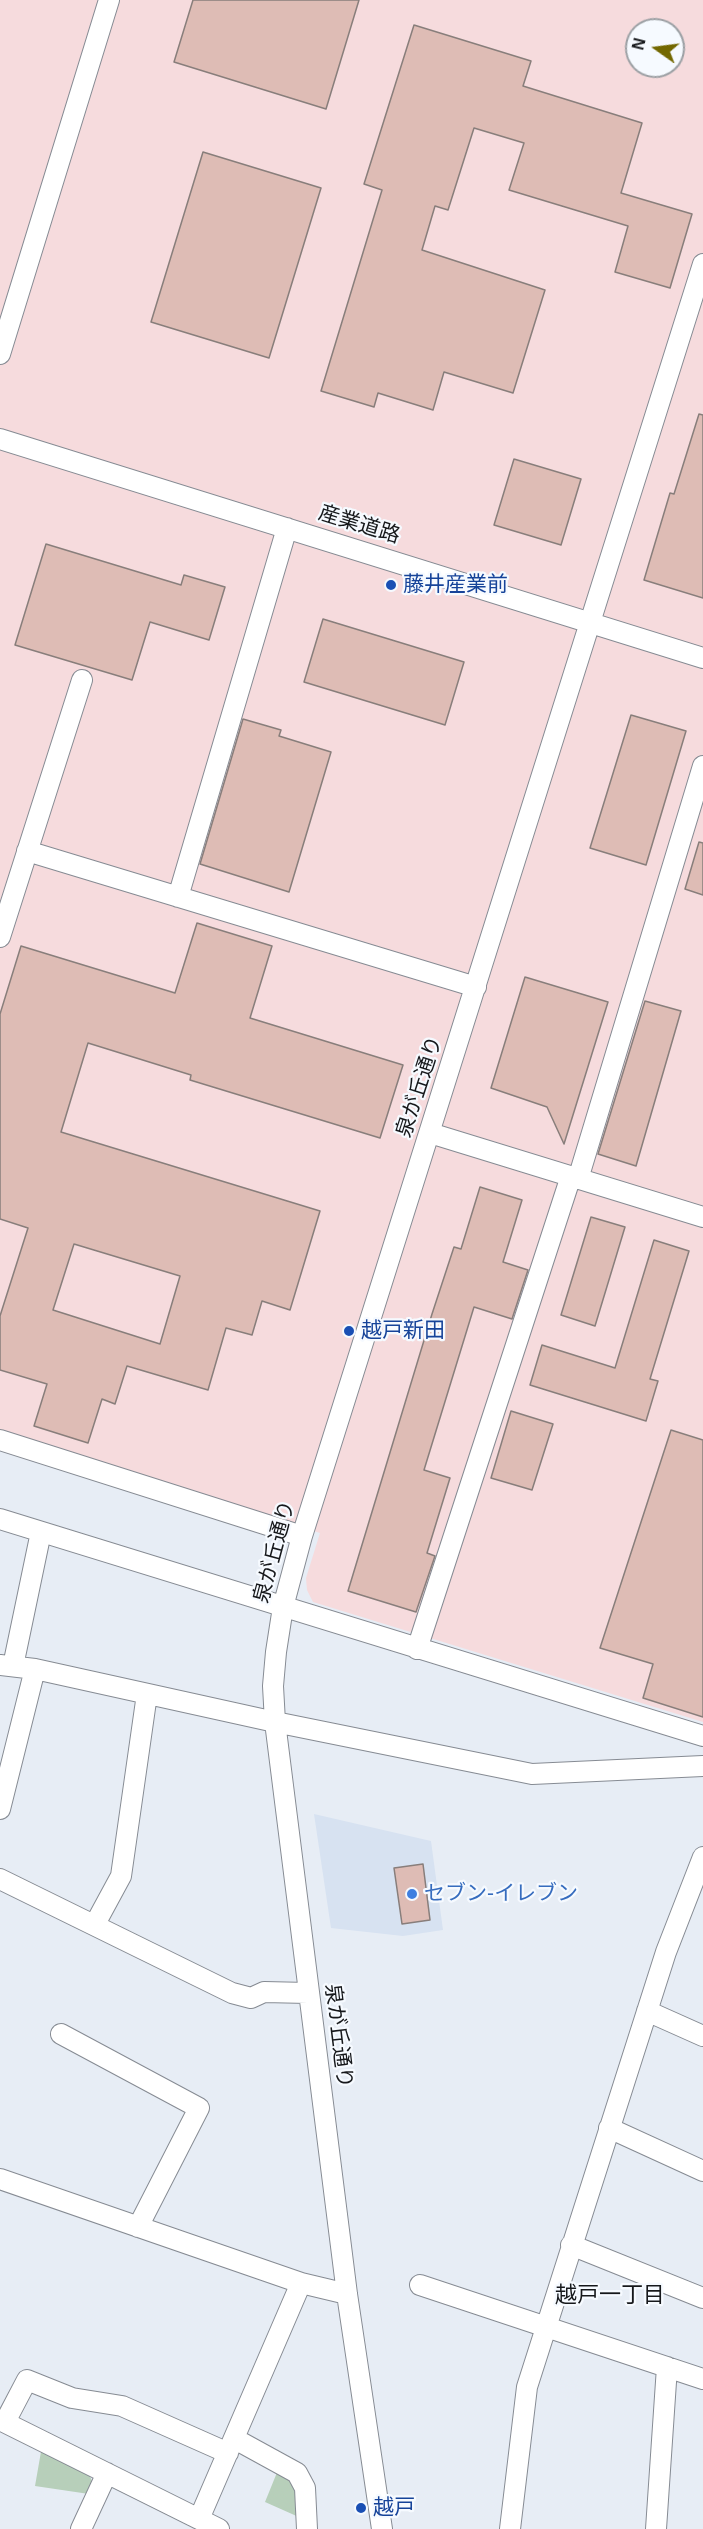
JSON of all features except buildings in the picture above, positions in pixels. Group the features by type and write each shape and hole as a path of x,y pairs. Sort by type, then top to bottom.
{"street":[{"path":"0,354 109,0"},
{"name":"泉が丘通り","path":"382,2529 347,2294 275,1722 273,1686 283,1607 302,1536 703,264"},
{"name":"産業道路","path":"0,439 703,658"},
{"path":"178,897 287,528"},
{"path":"0,937 82,680"},
{"path":"417,1649 575,1178 703,766"},
{"path":"27,851 476,987"},
{"path":"430,1133 703,1217"},
{"path":"0,1440 302,1536"},
{"path":"0,1519 703,1736"},
{"path":"41,1532 6,1665 35,1669 275,1722 532,1774 703,1766"},
{"path":"0,1809 35,1669"},
{"path":"95,1924 122,1876 147,1694"},
{"path":"510,2529 526,2387 647,2011 703,1857"},
{"path":"0,1879 232,1993 250,1998 264,1992 308,1994"},
{"path":"647,2011 703,2036"},
{"path":"61,2034 199,2108 138,2227"},
{"path":"609,2128 703,2171"},
{"path":"0,2180 301,2283 347,2294"},
{"path":"571,2245 703,2298"},
{"path":"199,2519 301,2283"},
{"path":"420,2285 703,2379"},
{"path":"656,2529 667,2367"},
{"path":"219,2529 3,2421 27,2380 72,2398 122,2406 232,2446 297,2474 305,2488 307,2529"},
{"path":"81,2529 106,2473"}],"shaded area":[{"path":"0,0 703,0 703,1722 313,1602 307,1590 306,1578 320,1533 0,1432"},
{"path":"314,1814 431,1841 443,1930 403,1936 331,1928"}],"green space":[{"path":"42,2446 88,2471 93,2484 89,2494 35,2486"},
{"path":"278,2470 291,2478 296,2486 301,2518 265,2502"}],"place":[{"name":"藤井産業前","path":"391,585"},
{"name":"越戸新田","path":"349,1331"},
{"name":"セブン-イレブン","path":"412,1894"},
{"name":"越戸","path":"361,2508"}],"district":[{"name":"越戸一丁目","path":"610,2296"}]}
